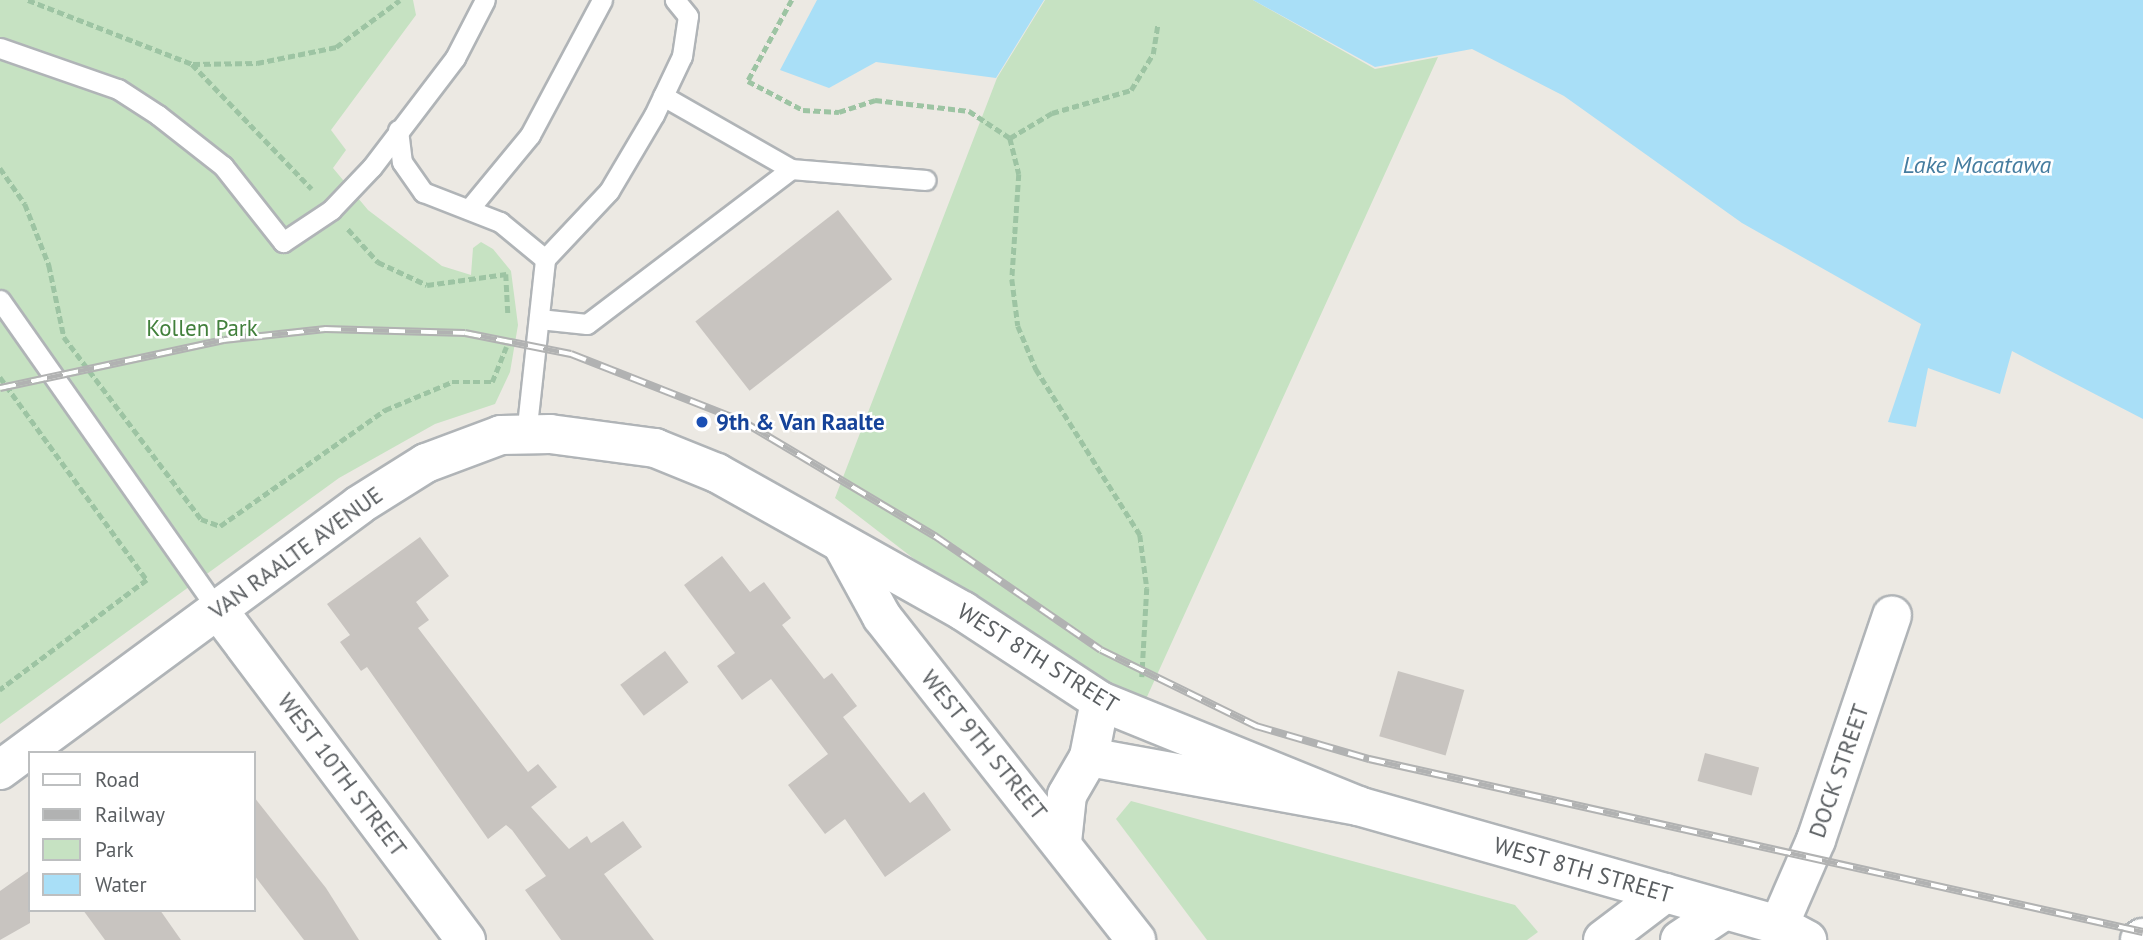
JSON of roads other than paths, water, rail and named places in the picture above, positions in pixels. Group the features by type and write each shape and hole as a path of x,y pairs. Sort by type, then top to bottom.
{"street":[{"name":"VAN RAALTE AVENUE","path":"0,770 218,610 426,463 501,435 629,442"},
{"name":"WEST 8TH STREET","path":"629,442 718,473 963,611 1100,701 1358,806"},
{"name":"WEST 9TH STREET","path":"842,544 882,617 1062,842 1136,940"},
{"name":"WEST 10TH STREET","path":"218,610 466,940"},
{"name":"DOCK STREET","path":"1793,932 1816,840 1892,615"},
{"path":"1062,842 1067,795 1089,757 1100,701"},
{"name":"WEST 8TH STREET","path":"1089,757 1358,806 1725,909 1793,932"},
{"path":"1603,940 1665,893"},
{"path":"1680,940 1725,909"}],"lane":[{"path":"0,48 118,89 167,121 238,181 283,242 331,210 398,130 455,58 485,0"},
{"path":"469,209 530,135 602,0"},
{"path":"526,435 545,259 609,191 663,96 682,56 688,16 675,0"},
{"path":"663,96 791,169 926,180"},
{"path":"398,130 402,162 423,192 500,222 545,259"},
{"path":"539,319 587,324 791,169"},
{"path":"0,300 218,610"}],"water":[{"path":"817,0 1044,0 996,78 876,62 829,88 780,70"},
{"name":"Lake Macatawa","path":"1253,0 2143,0 2143,419 2012,351 2000,394 1928,368 1916,427 1888,422 1921,324 1742,223 1564,96 1472,49 1375,67"}],"railway":[{"path":"0,388 224,340 325,329 465,333 571,354 742,421 935,536 1101,650 1256,726 1369,759 2143,932"}],"place":[{"name":"9th & Van Raalte","path":"702,422"}],"park label":[{"name":"Kollen Park","path":"202,328"}]}
